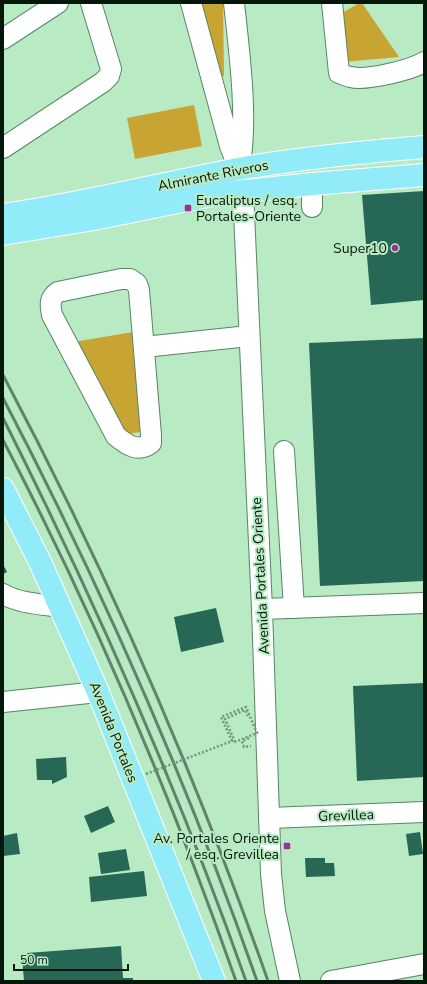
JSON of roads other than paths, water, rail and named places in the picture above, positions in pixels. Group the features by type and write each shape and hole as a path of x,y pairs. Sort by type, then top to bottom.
{"main road":[{"name":"Almirante Riveros","path":"3,215 42,209 239,169 339,155 424,147"},
{"name":"Almirante Riveros","path":"3,234 94,219 193,198 243,191 312,184 424,176"},
{"name":"Avenida Portales","path":"3,489 61,607 98,692 214,981"}],"street":[{"path":"3,39 58,3"},
{"path":"3,148 103,82 109,76 111,69 91,3"},
{"name":"Avenida Portales Oriente","path":"191,3 230,146 239,169 243,191 248,336 262,609 269,818 275,911 290,981"},
{"name":"Avenida Portales Oriente","path":"234,3 241,87 242,131 239,169"},
{"path":"333,4 339,73 352,78 391,74 424,62"},
{"path":"215,88 229,92 241,87"},
{"path":"312,184 312,207"},
{"path":"121,279 130,280 137,284 139,290 144,347 151,443 145,447 136,448 127,445 116,436 109,427 52,315 50,304 52,296 58,292 121,279"},
{"path":"144,347 248,336"},
{"path":"284,451 294,608"},
{"path":"3,594 11,598 27,602 61,607"},
{"path":"262,609 424,603"},
{"path":"3,702 98,692"},
{"name":"Grevillea","path":"269,818 424,812"},
{"path":"331,981 424,964"}],"railway":[{"path":"3,375 78,523 147,673 210,826 268,981"},
{"path":"3,398 108,612 172,758 202,832 257,981"},
{"path":"3,418 70,556 134,696 192,837 246,981"},
{"path":"3,440 69,572 129,706 185,843 236,981"}],"place":[{"name":"Eucaliptus / esq. Portales-Oriente","path":"188,208"},
{"name":"Super10","path":"395,248"},
{"name":"Av. Portales Oriente / esq. Grevillea","path":"287,846"}]}
